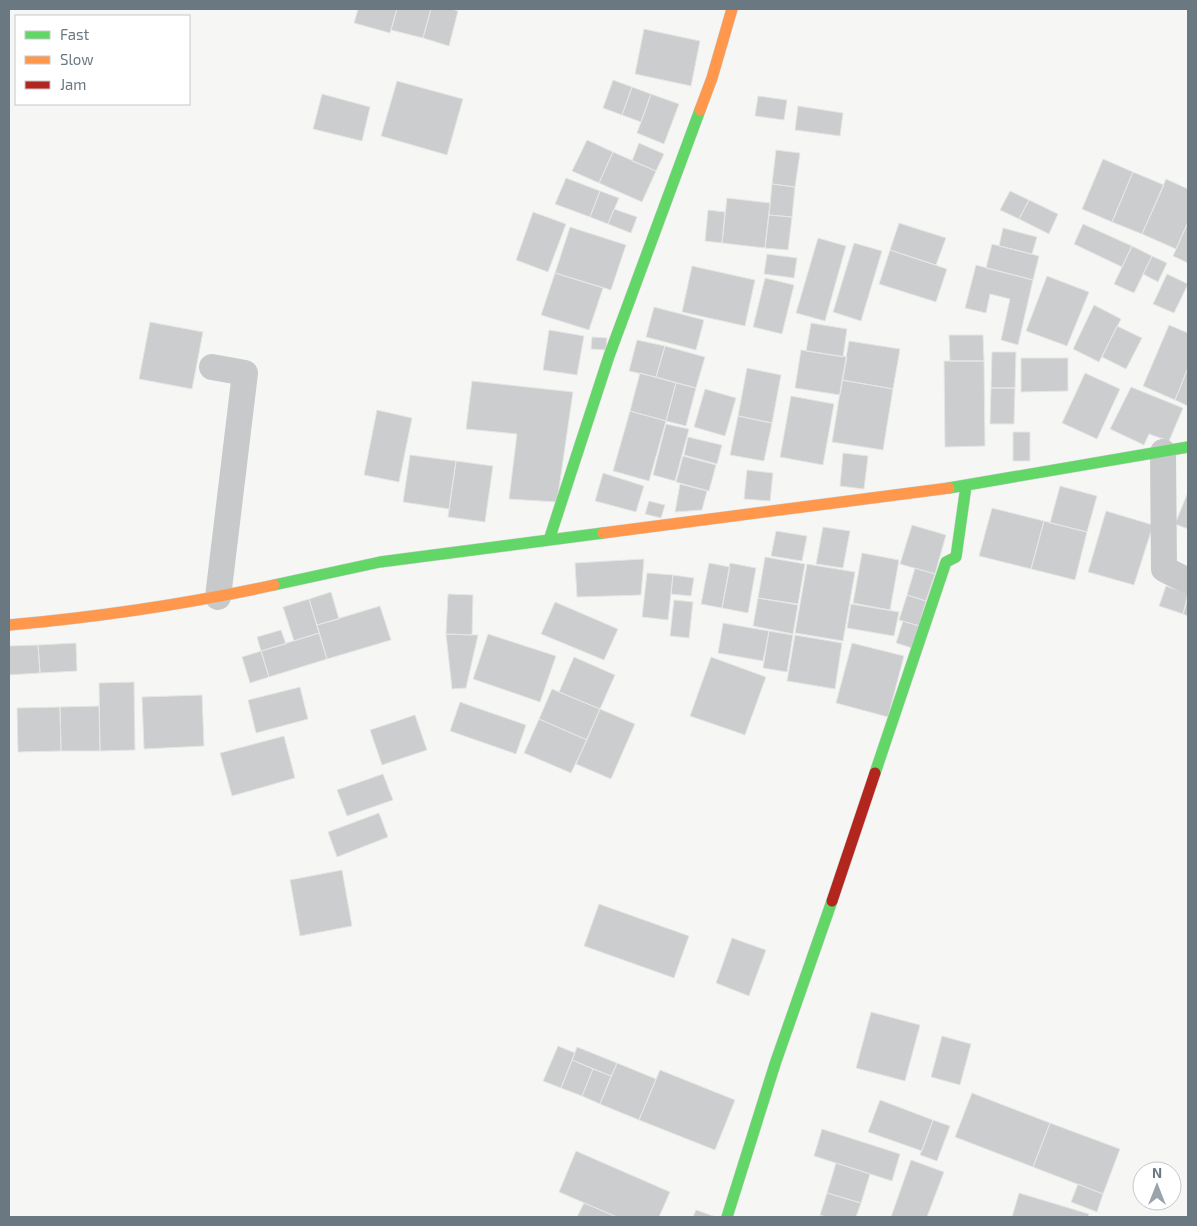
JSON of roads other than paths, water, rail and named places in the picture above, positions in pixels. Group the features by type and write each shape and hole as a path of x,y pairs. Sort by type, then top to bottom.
{"street":[{"path":"549,540 609,356 712,78 732,9"},
{"path":"212,366 245,373 218,597"},
{"path":"9,625 68,620 218,597 380,562 966,486 1188,447"},
{"path":"1163,452 1164,569 1188,581"},
{"path":"727,1217 775,1064 822,934 946,562 956,557 966,486"}]}
